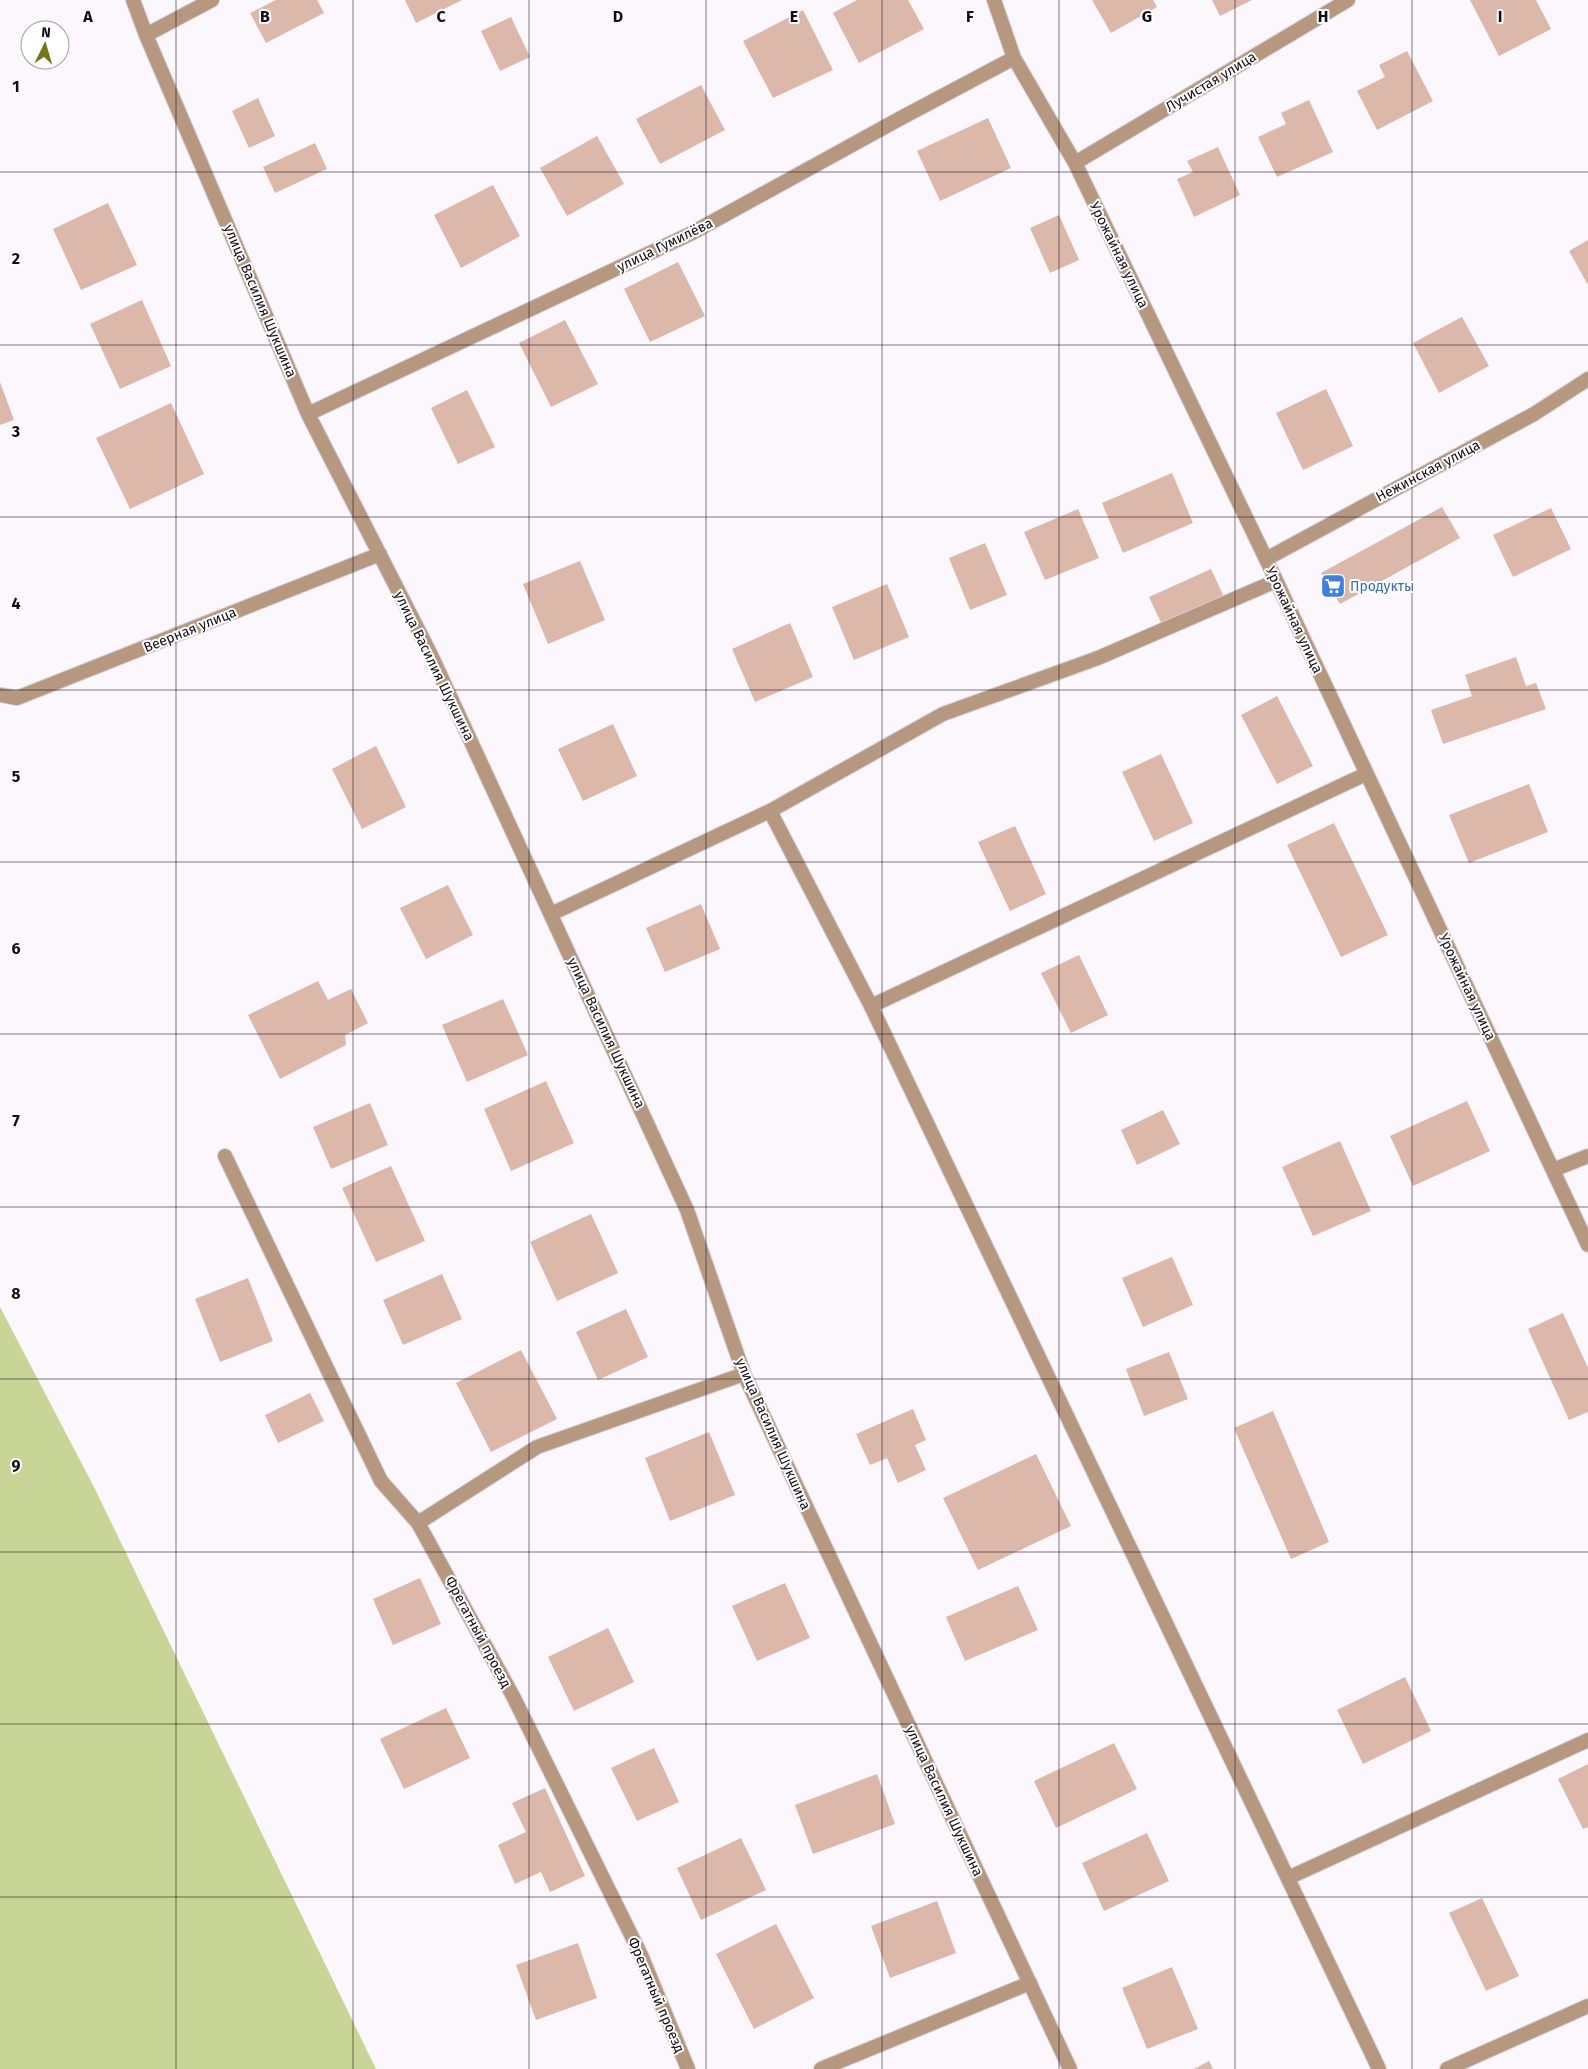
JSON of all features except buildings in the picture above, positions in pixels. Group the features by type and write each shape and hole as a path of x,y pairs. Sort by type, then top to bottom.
{"street":[{"name":"улица Василия Шукшина","path":"133,0 308,414 431,655 551,914 687,1210 744,1374 1070,2069"},
{"path":"146,34 212,0"},
{"name":"Урожайная улица","path":"994,0 1014,58 1074,163 1266,559 1588,1245"},
{"name":"Лучистая улица","path":"1074,163 1348,0"},
{"name":"улица Гумилёва","path":"308,414 690,234 1014,58"},
{"name":"Нежинская улица","path":"1266,559 1534,414 1588,379"},
{"name":"Веерная улица","path":"0,695 17,698 380,554"},
{"path":"551,914 770,811 943,714 1098,658 1276,580"},
{"path":"871,1006 1366,774"},
{"path":"770,811 871,1006 1379,2069"},
{"name":"Фрегатный проезд","path":"225,1156 381,1481 418,1522 514,1698 640,1955 688,2069"},
{"path":"1553,1170 1588,1156"},
{"path":"418,1522 537,1448 744,1374"},
{"path":"1288,1878 1588,1740"},
{"path":"821,2069 1030,1983"},
{"path":"1447,2069 1588,2006"}],"green space":[{"path":"0,1307 94,1487 376,2069 0,2069"}],"place":[{"name":"Продукты","path":"1333,586"}]}
